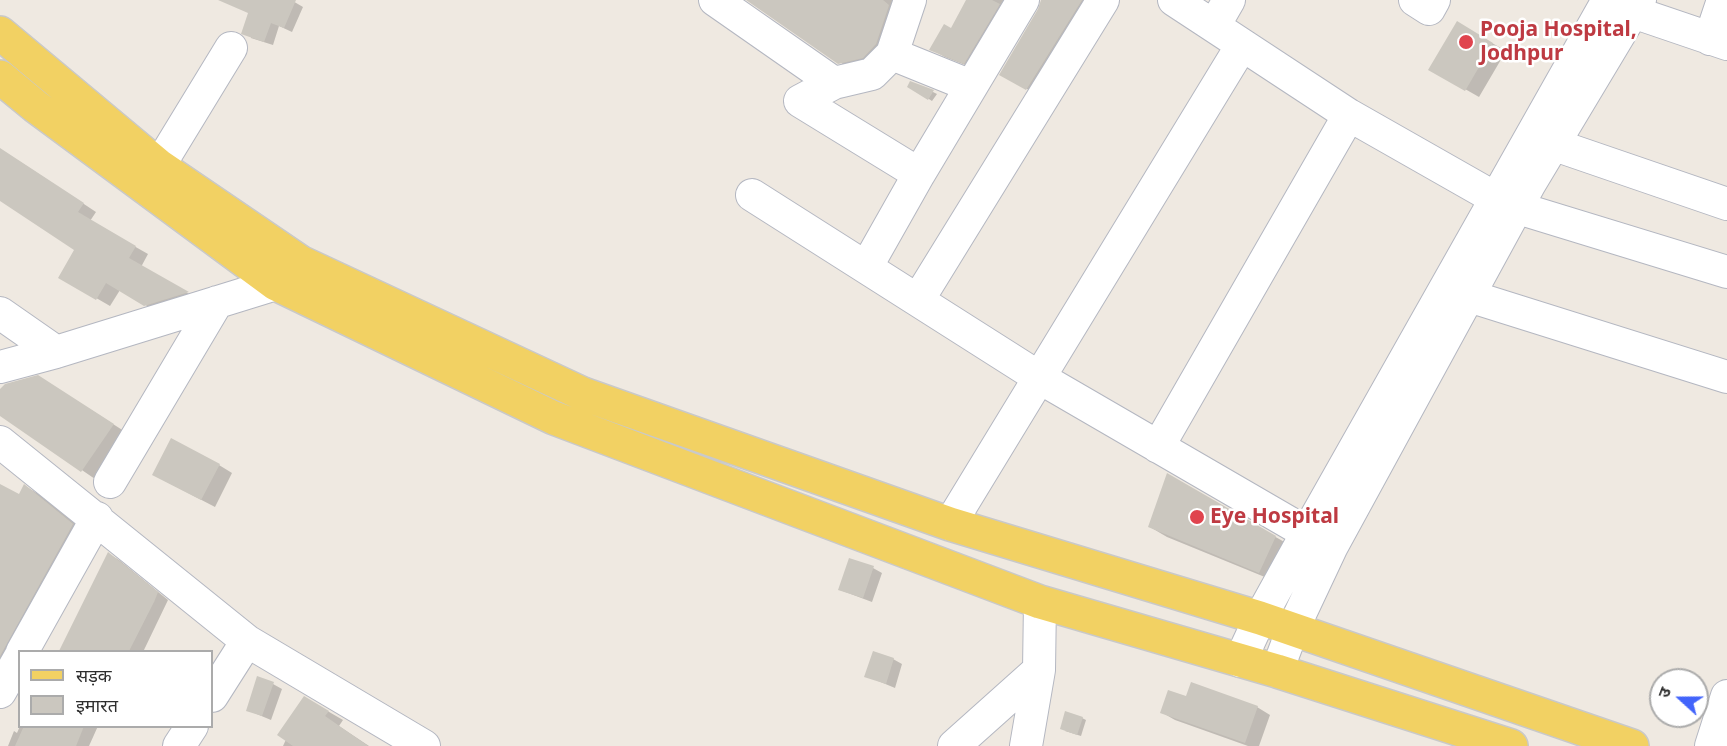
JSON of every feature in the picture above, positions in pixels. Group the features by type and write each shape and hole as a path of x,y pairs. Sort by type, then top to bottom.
{"main road":[{"path":"0,33 159,166 300,262 583,394 950,524 1260,618 1292,631 1632,746"},
{"path":"0,77 276,284 554,418 1040,602 1277,671 1511,746"}],"street":[{"path":"715,0 834,83"},
{"path":"918,300 1103,0"},
{"path":"1174,0 1221,13 1242,45 1349,115 1507,203 1727,272"},
{"path":"1415,0 1429,9 1434,0"},
{"path":"1627,4 1718,41 1723,0"},
{"path":"907,1 892,54 872,74 834,83 800,101 919,174"},
{"path":"867,266 971,86 1016,2"},
{"path":"1277,671 1292,631 1332,546 1469,296 1507,203 1529,185 1555,144 1627,4"},
{"path":"1240,661 1260,618 1307,533 1627,4"},
{"path":"950,524 1242,45"},
{"path":"159,166 231,48"},
{"path":"892,54 971,86"},
{"path":"1158,447 1349,115"},
{"path":"1555,144 1727,204"},
{"path":"752,195 1040,378 1307,533"},
{"path":"0,367 276,284"},
{"path":"1469,296 1727,377"},
{"path":"110,482 217,302"},
{"path":"0,313 56,352"},
{"path":"0,442 247,641 424,746"},
{"path":"23,650 97,518"},
{"path":"1026,746 1039,670 1040,602"},
{"path":"213,694 247,641"},
{"path":"0,692 18,660"},
{"path":"954,746 1039,670"},
{"path":"1711,746 1727,696"},
{"path":"179,746 191,728"}],"building":[{"path":"218,0 296,0 284,28 271,23 264,42 241,34 248,13"},
{"path":"746,0 883,0 889,5 876,44 863,58 838,64"},
{"path":"966,0 992,0 1000,4 964,64 929,50 944,24 951,28"},
{"path":"1041,0 1082,0 1026,90 999,75"},
{"path":"1457,21 1493,43 1465,91 1428,70"},
{"path":"910,81 934,90 928,100 907,87"},
{"path":"0,148 84,203 78,212 136,246 129,258 189,292 144,306 106,283 96,300 58,278 74,250 0,201"},
{"path":"38,375 114,424 81,472 0,416 0,389 5,384"},
{"path":"171,438 220,464 201,500 152,475"},
{"path":"1167,473 1276,536 1259,573 1148,527"},
{"path":"0,484 19,494 24,484 73,524 0,656"},
{"path":"108,552 158,592 130,650 59,650"},
{"path":"849,558 874,566 863,598 838,590"},
{"path":"873,651 894,658 886,684 864,677"},
{"path":"257,676 274,682 262,716 246,711"},
{"path":"1191,682 1258,706 1245,743 1160,713 1168,690 1186,696"},
{"path":"304,696 329,711 325,716 368,746 293,746 277,735"},
{"path":"1065,711 1083,717 1077,735 1060,729"},
{"path":"23,728 83,728 76,746 15,746"}],"place":[{"name":"Pooja Hospital, Jodhpur","path":"1466,42"},
{"name":"Eye Hospital","path":"1197,517"}]}
